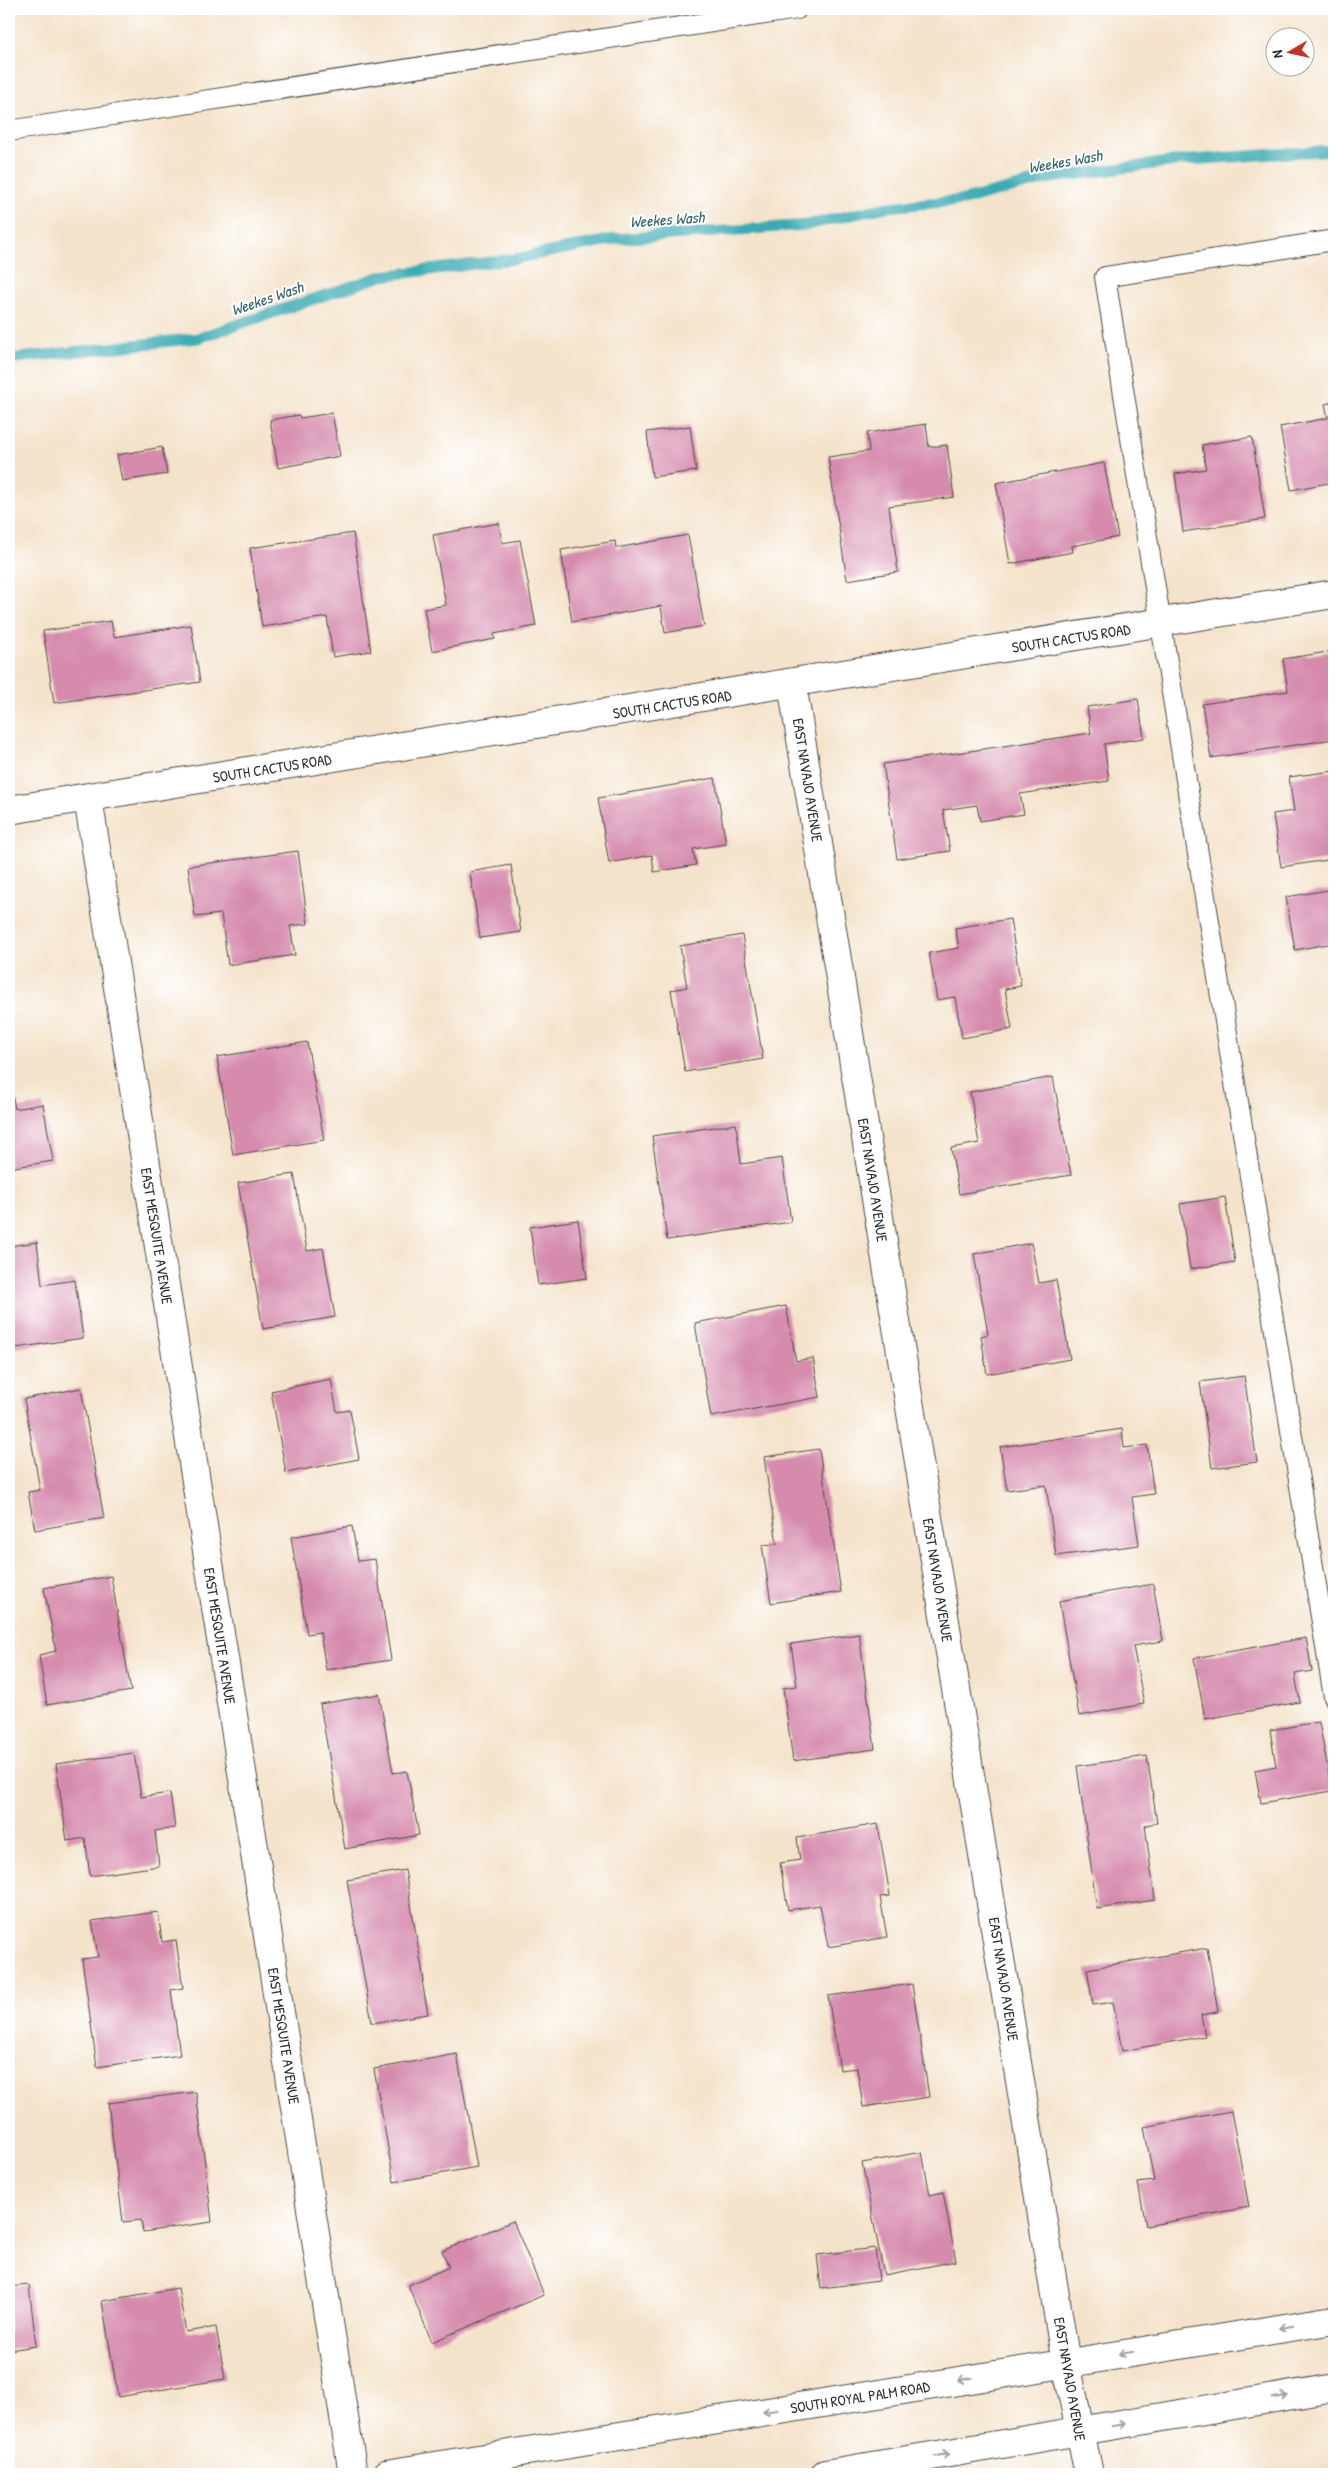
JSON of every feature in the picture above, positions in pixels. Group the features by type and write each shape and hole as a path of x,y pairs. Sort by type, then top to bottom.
{"street":[{"name":"SOUTH CACTUS ROAD","path":"9,810 792,684 1334,594"},
{"name":"EAST NAVAJO AVENUE","path":"792,684 1066,2363 1089,2474"},
{"name":"EAST MESQUITE AVENUE","path":"88,798 353,2474"},
{"name":"SOUTH ROYAL PALM ROAD","path":"386,2474 1334,2320"},
{"path":"837,2473 1334,2388"}],"lane":[{"path":"9,132 797,9"},
{"path":"1334,240 1105,277 1334,1697"}],"building":[{"path":"1334,402 1334,482 1291,490 1280,427 1328,418 1325,404"},
{"path":"332,413 340,456 278,468 270,420 299,415 300,418"},
{"path":"926,424 929,447 947,445 954,497 889,506 898,572 847,580 828,457 869,451 867,433"},
{"path":"690,426 696,471 652,477 647,432"},
{"path":"1252,437 1265,519 1183,532 1175,474 1206,469 1202,445"},
{"path":"162,447 167,474 122,481 117,455"},
{"path":"1104,463 1118,537 1072,546 1073,552 1010,564 996,483"},
{"path":"499,523 502,543 520,540 536,626 494,634 495,639 432,651 424,609 446,605 433,535"},
{"path":"353,533 371,651 333,657 327,617 262,627 250,548"},
{"path":"688,535 704,626 665,633 661,606 572,622 561,550 615,541 616,548"},
{"path":"111,621 114,637 191,625 200,682 54,703 43,631"},
{"path":"1334,651 1334,739 1211,758 1202,704 1288,691 1283,659"},
{"path":"1138,699 1144,738 1104,744 1109,781 1020,794 1024,814 980,821 977,805 943,810 950,851 897,859 883,764 1091,733 1087,707"},
{"path":"1334,771 1334,859 1281,867 1273,814 1294,811 1289,777"},
{"path":"715,778 726,844 693,849 696,865 654,872 652,855 609,863 598,798"},
{"path":"298,851 308,924 290,926 295,955 228,965 221,914 195,917 188,866"},
{"path":"511,865 521,932 480,938 470,872"},
{"path":"1334,889 1334,943 1295,950 1286,897"},
{"path":"1010,919 1021,986 1005,989 1012,1029 962,1038 955,997 937,1000 929,953 959,948 955,928"},
{"path":"742,935 763,1059 685,1072 671,990 687,987 680,946"},
{"path":"307,1042 324,1140 233,1155 217,1057"},
{"path":"9,1076 15,1109 43,1104 53,1161 9,1168"},
{"path":"1053,1077 1071,1175 959,1194 951,1148 979,1143 970,1092"},
{"path":"736,1124 741,1164 782,1158 791,1222 667,1240 652,1136"},
{"path":"294,1174 307,1251 323,1248 335,1317 263,1329 238,1183"},
{"path":"1225,1197 1235,1262 1190,1269 1180,1204"},
{"path":"578,1220 587,1278 538,1285 530,1227"},
{"path":"37,1242 42,1285 75,1280 83,1338 9,1349 9,1246"},
{"path":"1031,1243 1039,1283 1056,1280 1070,1359 987,1374 981,1336 988,1334 974,1254"},
{"path":"786,1306 796,1361 813,1358 820,1397 711,1417 695,1323"},
{"path":"1244,1376 1257,1462 1212,1468 1200,1382"},
{"path":"331,1379 337,1412 350,1410 359,1459 286,1473 271,1391"},
{"path":"81,1388 104,1518 35,1530 28,1492 40,1490 24,1399"},
{"path":"1122,1429 1124,1448 1147,1445 1154,1494 1132,1497 1139,1545 1056,1556 1046,1485 1007,1490 1000,1447"},
{"path":"819,1449 841,1592 771,1603 762,1545 777,1544 764,1457"},
{"path":"352,1526 358,1561 375,1559 391,1660 326,1670 320,1632 307,1634 291,1537"},
{"path":"111,1576 131,1691 47,1705 39,1655 56,1651 44,1588"},
{"path":"1153,1584 1163,1641 1133,1646 1144,1704 1079,1716 1059,1601"},
{"path":"859,1634 875,1749 793,1761 783,1688 797,1686 791,1644"},
{"path":"1306,1638 1312,1671 1295,1674 1300,1702 1205,1719 1194,1658"},
{"path":"379,1694 393,1773 407,1771 419,1835 345,1849 320,1704"},
{"path":"1319,1722 1332,1791 1261,1803 1255,1770 1276,1766 1270,1730"},
{"path":"134,1753 141,1797 170,1793 175,1828 155,1831 159,1866 90,1876 85,1838 67,1841 56,1764"},
{"path":"1147,1756 1157,1823 1145,1825 1155,1900 1097,1909 1077,1766"},
{"path":"878,1824 890,1896 880,1897 887,1937 828,1947 820,1905 788,1910 780,1863 800,1860 797,1838"},
{"path":"405,1870 428,2014 372,2023 347,1880"},
{"path":"158,1912 162,1942 176,1940 183,1988 171,1990 180,2055 97,2067 82,1959 98,1957 92,1921"},
{"path":"1207,1948 1218,2012 1201,2015 1205,2036 1122,2051 1113,2002 1093,2005 1087,1969"},
{"path":"912,1984 929,2097 863,2107 857,2068 840,2070 828,1996"},
{"path":"457,2054 477,2167 394,2182 374,2069"},
{"path":"196,2092 212,2222 143,2232 141,2220 123,2222 108,2103"},
{"path":"1231,2111 1249,2207 1146,2226 1138,2183 1154,2181 1144,2127"},
{"path":"922,2152 930,2195 943,2192 956,2261 884,2275 862,2163"},
{"path":"513,2221 544,2295 432,2342 408,2285 449,2267 442,2251"},
{"path":"875,2248 879,2281 821,2288 817,2255"},
{"path":"29,2285 36,2346 9,2350 9,2287"},
{"path":"178,2288 186,2332 216,2327 225,2379 118,2397 102,2301"}],"waterway":[{"name":"Weekes Wash","path":"9,359 198,338 382,276 514,259 615,239 807,225 887,207 964,200 1050,178 1176,161 1334,150"}]}
